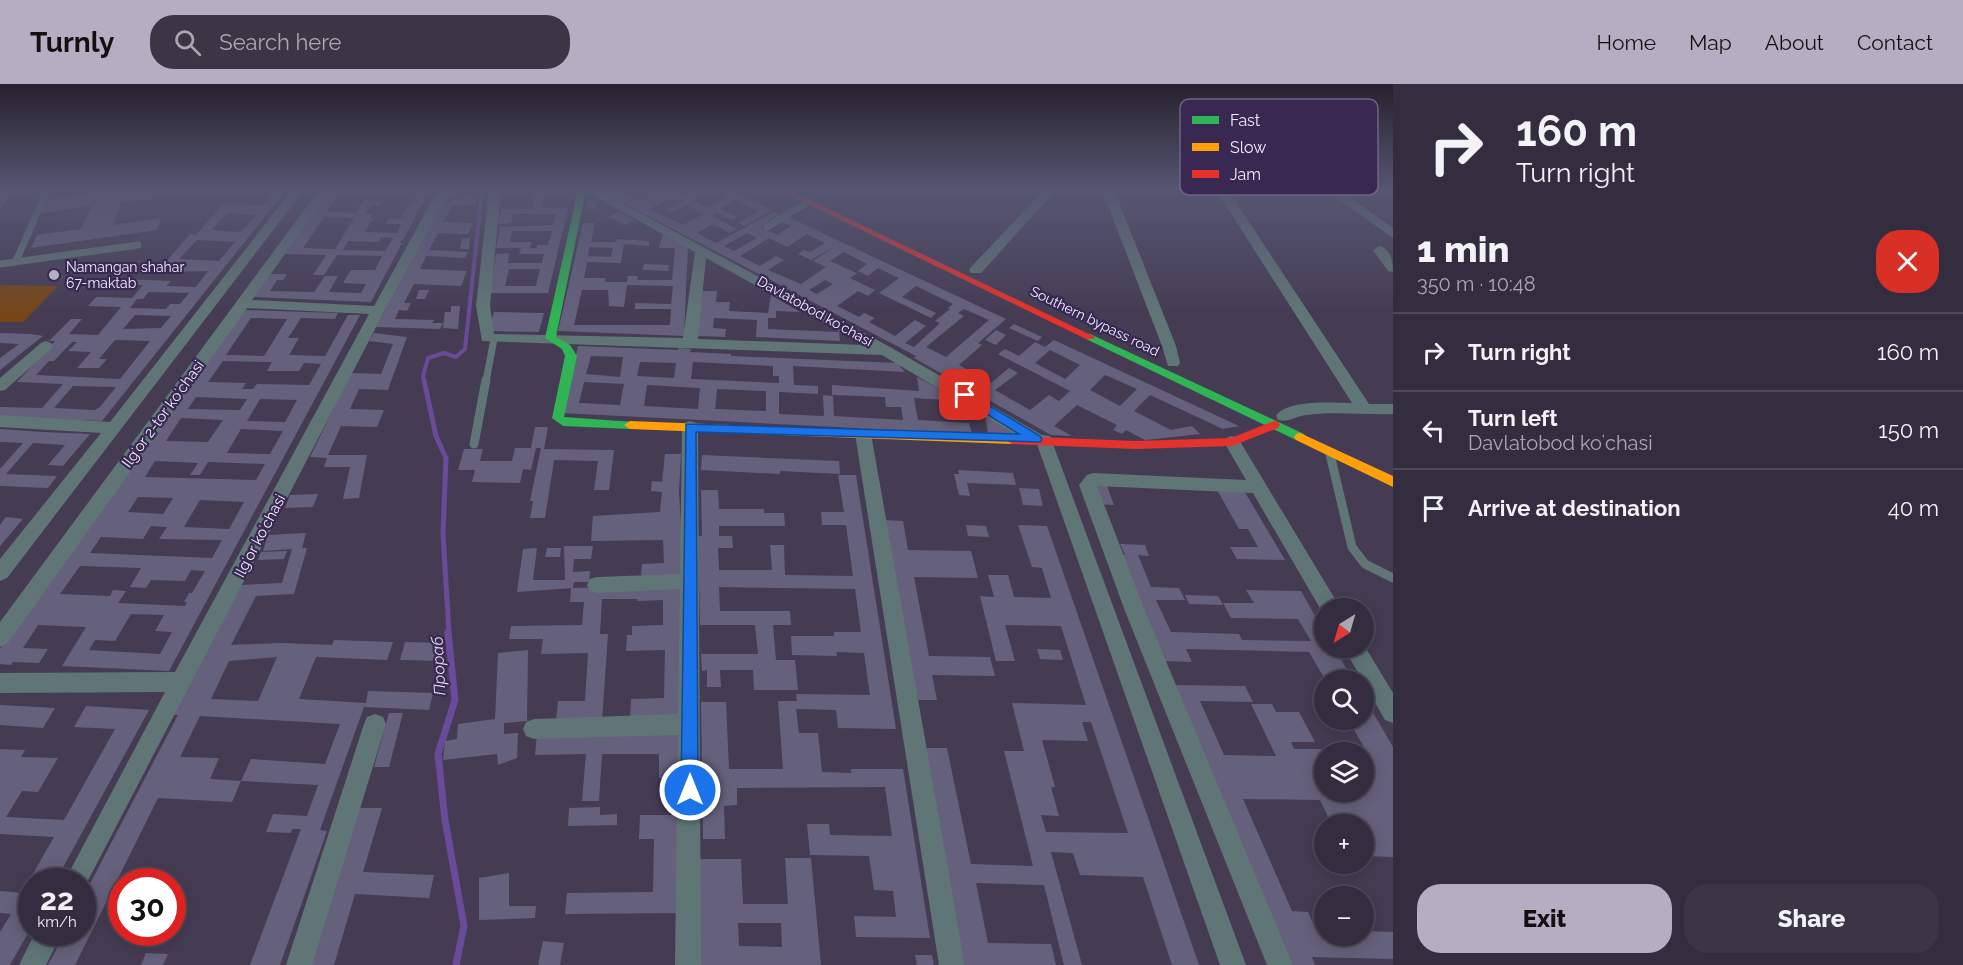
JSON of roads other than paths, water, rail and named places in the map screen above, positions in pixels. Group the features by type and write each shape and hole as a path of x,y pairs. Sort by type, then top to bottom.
{"main road":[{"path":"573,231 550,338 566,347 572,356 558,418 563,422 1136,445 1232,442 1279,421"},
{"name":"Southern bypass road","path":"881,231 1279,421 1393,468"},
{"name":"Southern bypass road","path":"887,231 976,270 1173,363 1329,451 1393,482"}],"street":[{"path":"3,565 114,428 266,231"},
{"name":"Ilgʻor 2-tor koʻchasi","path":"0,638 295,231"},
{"name":"Ilgʻor koʻchasi","path":"83,868 421,231"},
{"path":"491,231 483,306 486,337 885,350"},
{"name":"Davlatobod koʻchasi","path":"668,231 885,350 1040,440"},
{"path":"976,270 1012,231"},
{"path":"1124,231 1169,346 1173,363"},
{"path":"1249,231 1362,407"},
{"path":"690,343 698,262 702,249"},
{"path":"1379,250 1393,268"},
{"path":"243,304 378,310"},
{"path":"0,386 46,346"},
{"path":"1279,421 1295,411 1362,407 1393,409"},
{"path":"0,421 114,428"},
{"path":"688,965 690,427"},
{"path":"863,434 952,965"},
{"path":"1040,440 1106,608 1233,965"},
{"path":"1232,442 1324,598"},
{"path":"1258,487 1093,479 1088,485 1135,611 1280,965"},
{"path":"597,585 689,581"},
{"path":"1106,608 1135,611"},
{"path":"1360,658 1393,714"},
{"path":"0,683 182,682"},
{"path":"298,965 375,724"},
{"path":"534,729 690,724"},
{"path":"32,965 42,946"}],"lane":[{"path":"16,261 29,231"},
{"path":"0,264 138,245"},
{"path":"474,444 494,339"},
{"path":"1329,451 1352,549 1357,558 1367,566 1393,578"}],"waterway":[{"path":"424,381 423,376 428,358 444,353 456,357 465,349 478,231"},
{"name":"Прораб","path":"424,380 436,436 446,458 443,534 449,633"},
{"name":"Прораб","path":"448,632 455,700 438,754 445,820 464,926 456,965"}],"place":[{"name":"Namangan shahar 67-maktab","path":"54,275"}]}
